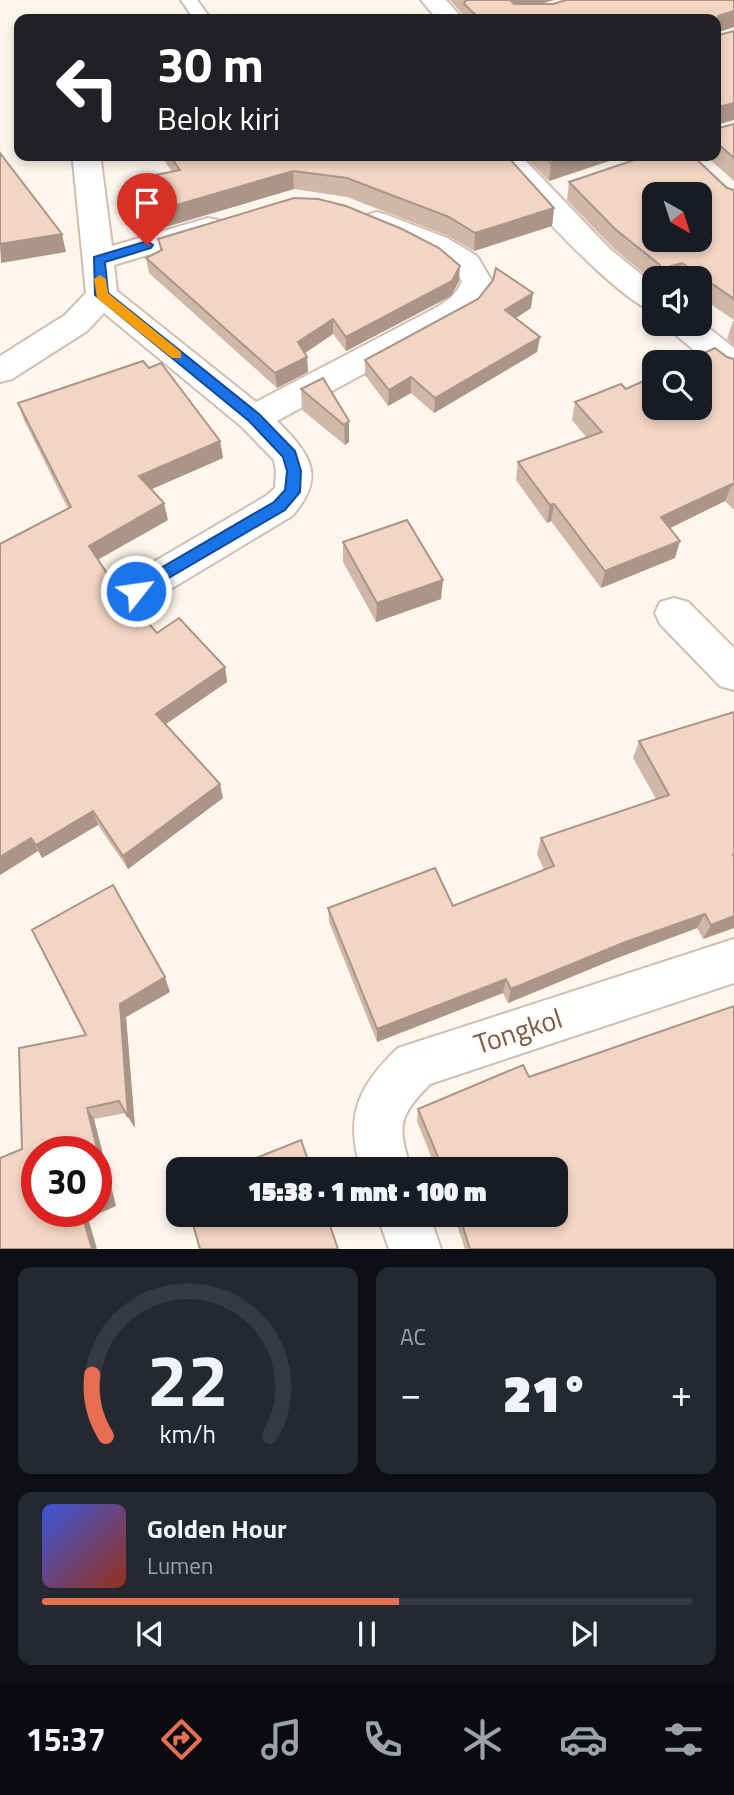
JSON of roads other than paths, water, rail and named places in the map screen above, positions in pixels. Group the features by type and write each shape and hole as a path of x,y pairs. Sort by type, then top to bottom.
{"street":[{"path":"433,0 446,14"},
{"path":"87,161 102,295 254,418 290,455 294,471 292,492 279,506 136,591"},
{"path":"511,161 599,256 642,291"},
{"path":"544,195 573,185"},
{"path":"254,418 435,322 464,305 473,294 477,281 466,262 436,245 349,210"},
{"path":"98,260 229,221"},
{"path":"0,371 76,323 102,295"},
{"path":"698,336 734,365"},
{"path":"674,613 734,674"},
{"name":"Tongkol","path":"384,1157 378,1125 379,1107 390,1089 415,1065 734,961"},
{"path":"407,1227 415,1249"}]}
